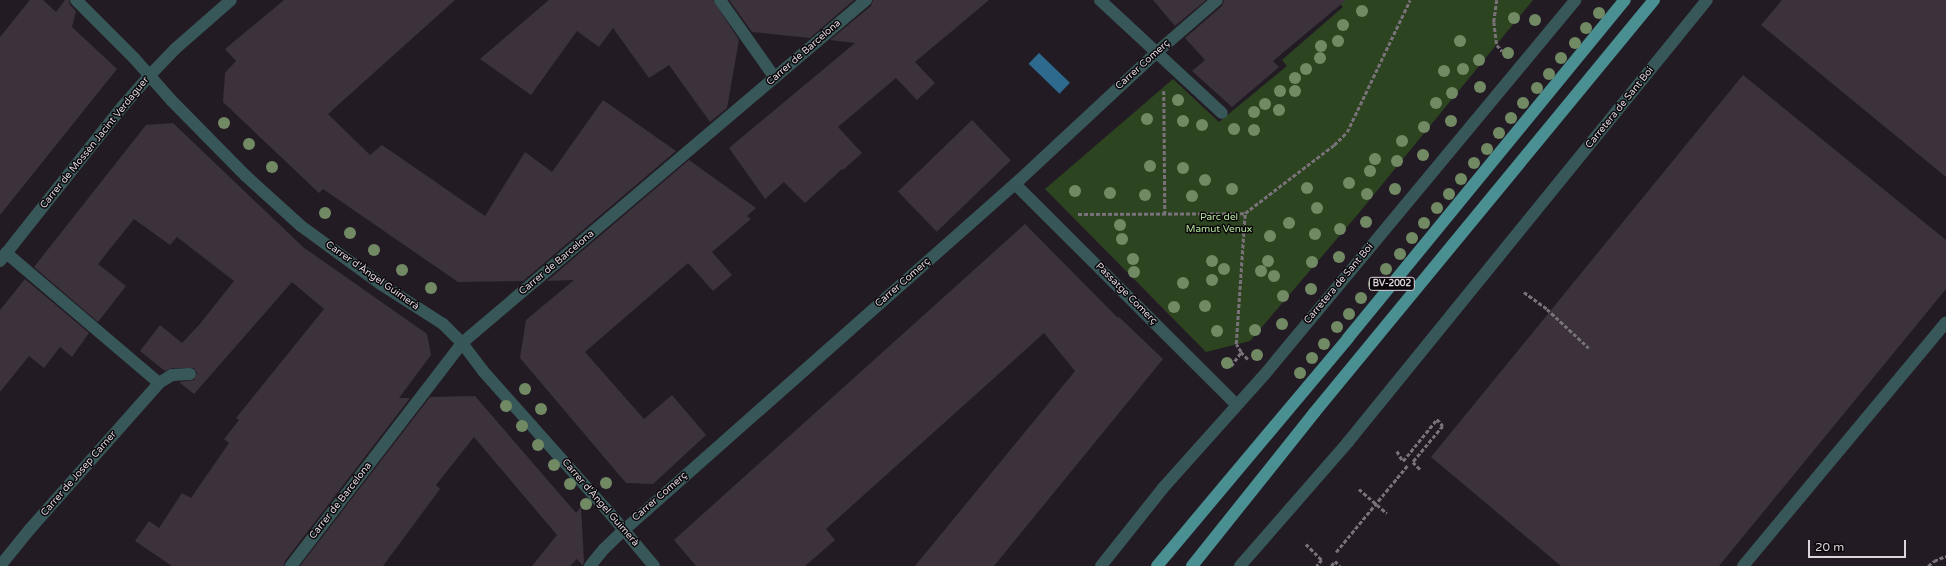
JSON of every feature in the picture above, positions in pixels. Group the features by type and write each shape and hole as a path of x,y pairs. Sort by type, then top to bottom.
{"main road":[{"name":"BV-2002","path":"1157,566 1348,338 1625,0"},
{"name":"BV-2002","path":"1192,566 1319,407 1654,0"}],"street":[{"name":"Carrer d'Àngel Guimerà","path":"76,0 246,176 301,226 382,284 443,324 462,343 483,371 654,566"},
{"name":"Carrer de Mossèn Jacint Verdaguer","path":"3,256 122,106 175,49 231,0"},
{"path":"720,0 775,78"},
{"name":"Carrer de Barcelona","path":"291,566 462,343 866,0"},
{"path":"1100,0 1222,112"},
{"name":"Carrer Comerç","path":"590,566 604,549 624,530 1015,184 1157,52 1217,0"},
{"name":"Carretera de Sant Boi","path":"1101,566 1163,488 1237,405 1575,0"},
{"name":"Carretera de Sant Boi","path":"1240,566 1348,442 1708,0"},
{"name":"Passatge Comerç","path":"1015,184 1237,405"},
{"path":"3,256 159,383"},
{"path":"1743,566 1946,322"},
{"name":"Carrer de Josep Carner","path":"0,566 35,523 159,383 172,375 190,374"}],"path":[{"path":"1045,213 1245,213 1334,145 1347,132 1410,0"},
{"path":"1497,0 1494,22 1497,45 1503,51"},
{"path":"1164,111 1165,214"},
{"path":"1245,213 1236,344 1241,352 1250,361"},
{"path":"1524,292 1589,348"},
{"path":"1217,386 1241,352"},
{"path":"1397,451 1403,460 1437,419 1443,426 1413,462 1421,470"},
{"path":"1336,552 1407,466"},
{"path":"1360,489 1387,513"},
{"path":"1306,544 1322,560 1317,566"},
{"path":"1928,566 1934,561 1946,556"},
{"path":"1331,566 1335,561 1340,566"}],"green space":[{"name":"Parc del Mamut Venux","path":"1336,0 1533,0 1358,214 1250,341 1206,352 1045,189 1173,79 1219,122 1287,66 1282,60 1343,7"}],"water":[{"path":"1039,53 1070,83 1060,94 1029,64"}],"building":[{"path":"30,0 43,0 56,12 65,0 69,0 70,5 76,11 72,27 117,69 0,215 0,37"},
{"path":"284,0 455,0 328,114 370,155 382,145 485,216 525,152 552,172 603,100 676,151 523,281 458,282 323,189 319,193 223,102 225,73 236,61 225,49"},
{"path":"549,0 713,0 739,40 727,108 710,122 669,65 649,78 613,28 599,47 577,31 531,95 480,59"},
{"path":"729,0 854,0 810,38 752,32"},
{"path":"873,0 989,0 915,62 935,83 917,100 896,78 838,127 862,153 843,170 842,169 805,203 784,182 765,199 729,148 855,43 830,40 871,6"},
{"path":"1153,0 1206,0 1175,26"},
{"path":"1224,0 1346,0 1273,61 1279,67 1232,107 1192,71 1205,60 1185,38 1222,6"},
{"path":"1782,0 1946,0 1946,177 1761,25"},
{"path":"1743,75 1946,240 1946,289 1719,566 1561,566 1431,457"},
{"path":"972,120 1011,160 937,232 898,192"},
{"path":"173,123 303,247 427,334 431,355 399,398 410,398 285,561 284,566 172,566 135,541 149,521 159,528 182,493 191,498 229,443 224,439 239,420 236,418 324,309 292,282 194,394 179,382 194,380 197,373 194,368 172,368 165,371 140,351 160,325 182,343 199,325 234,281 177,237 170,245 134,219 98,264 126,286 98,322 34,267 146,125"},
{"path":"689,160 756,208 747,216 751,219 712,252 732,275 713,291 688,263 585,352 644,419 672,395 706,435 653,484 626,483 520,358 526,320 574,280 547,281"},
{"path":"1025,224 1118,318 1119,317 1163,359 994,566 915,566 1075,371 1044,333 826,529 835,540 805,566 696,566 674,540"},
{"path":"25,279 89,333 72,357 60,347 44,368 29,356 0,392 0,310"},
{"path":"475,396 576,513 581,507 583,566 577,559 570,566 532,566 557,535 474,437 436,485 440,489 383,566 300,566 430,397"}]}
